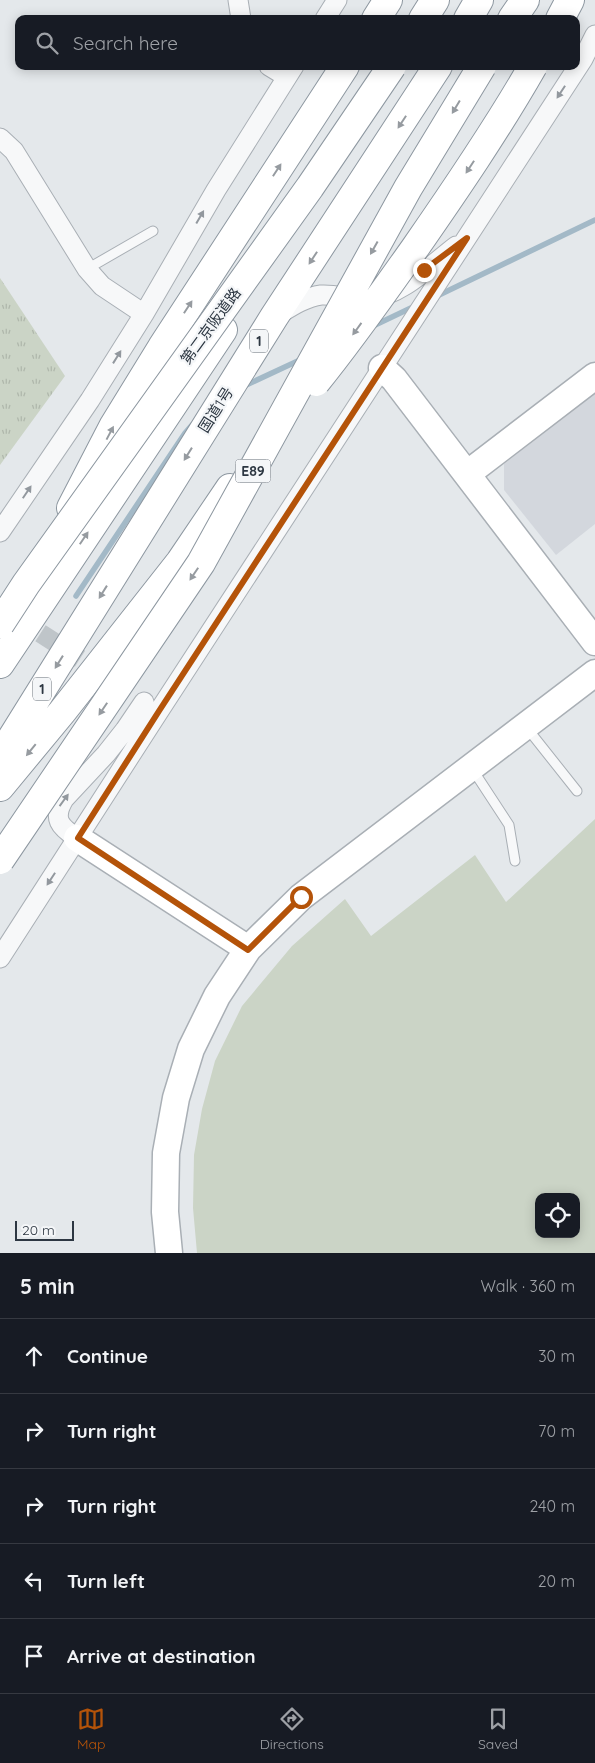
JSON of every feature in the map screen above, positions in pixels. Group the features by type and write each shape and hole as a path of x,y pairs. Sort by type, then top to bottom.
{"highway":[{"path":"379,15 388,0"},
{"path":"426,15 435,0"},
{"path":"437,15 446,0"},
{"path":"470,15 479,0"},
{"path":"515,15 525,0"},
{"path":"562,15 570,0"},
{"path":"4,658 75,498 114,425 162,347 342,70"},
{"name":"第二京阪道路","path":"0,624 26,584 310,187 389,70"},
{"name":"1","path":"4,658 288,233 400,70"},
{"name":"国道1号","path":"0,757 274,317 435,70"},
{"name":"E89","path":"0,860 201,563 403,197 480,70"},
{"path":"0,787 62,712 180,562 230,488 325,371 468,171 531,70"}],"street":[{"path":"238,0 240,15"},
{"path":"328,15 337,0"},
{"path":"580,62 595,35"},
{"path":"248,950 66,831 60,824 58,816 59,807 125,730 382,368 575,70"},
{"path":"0,532 90,400 144,314 216,190 290,72"},
{"path":"0,138 14,151 87,269 102,286 144,314"},
{"path":"274,317 302,301 321,295 368,299 388,294 406,285 467,238"},
{"path":"382,368 394,379 468,474 595,642"},
{"path":"468,474 595,376"},
{"path":"169,1253 165,1212 166,1153 176,1098 191,1049 217,996 248,950 301,897 595,673"},
{"path":"0,958 78,838 145,702"}],"lane":[{"path":"87,269 153,231"},
{"path":"525,726 577,791"},
{"path":"471,768 509,825 515,861"}],"shaded area":[{"path":"595,391 595,524 556,555 504,490 504,464"}],"green space":[{"path":"0,278 65,376 0,465"},
{"path":"595,819 595,1253 197,1253 193,1208 194,1155 202,1109 215,1061 242,1006 292,946 345,899 371,936 475,855 506,902"}],"waterway":[{"path":"437,296 595,220"},
{"path":"371,327 415,306"},
{"path":"242,387 302,359"},
{"path":"76,596 192,425"}],"tunnel":[{"path":"17,618 133,693"}],"route":[{"path":"301,897 248,950 78,838 467,238 424,270"}]}
